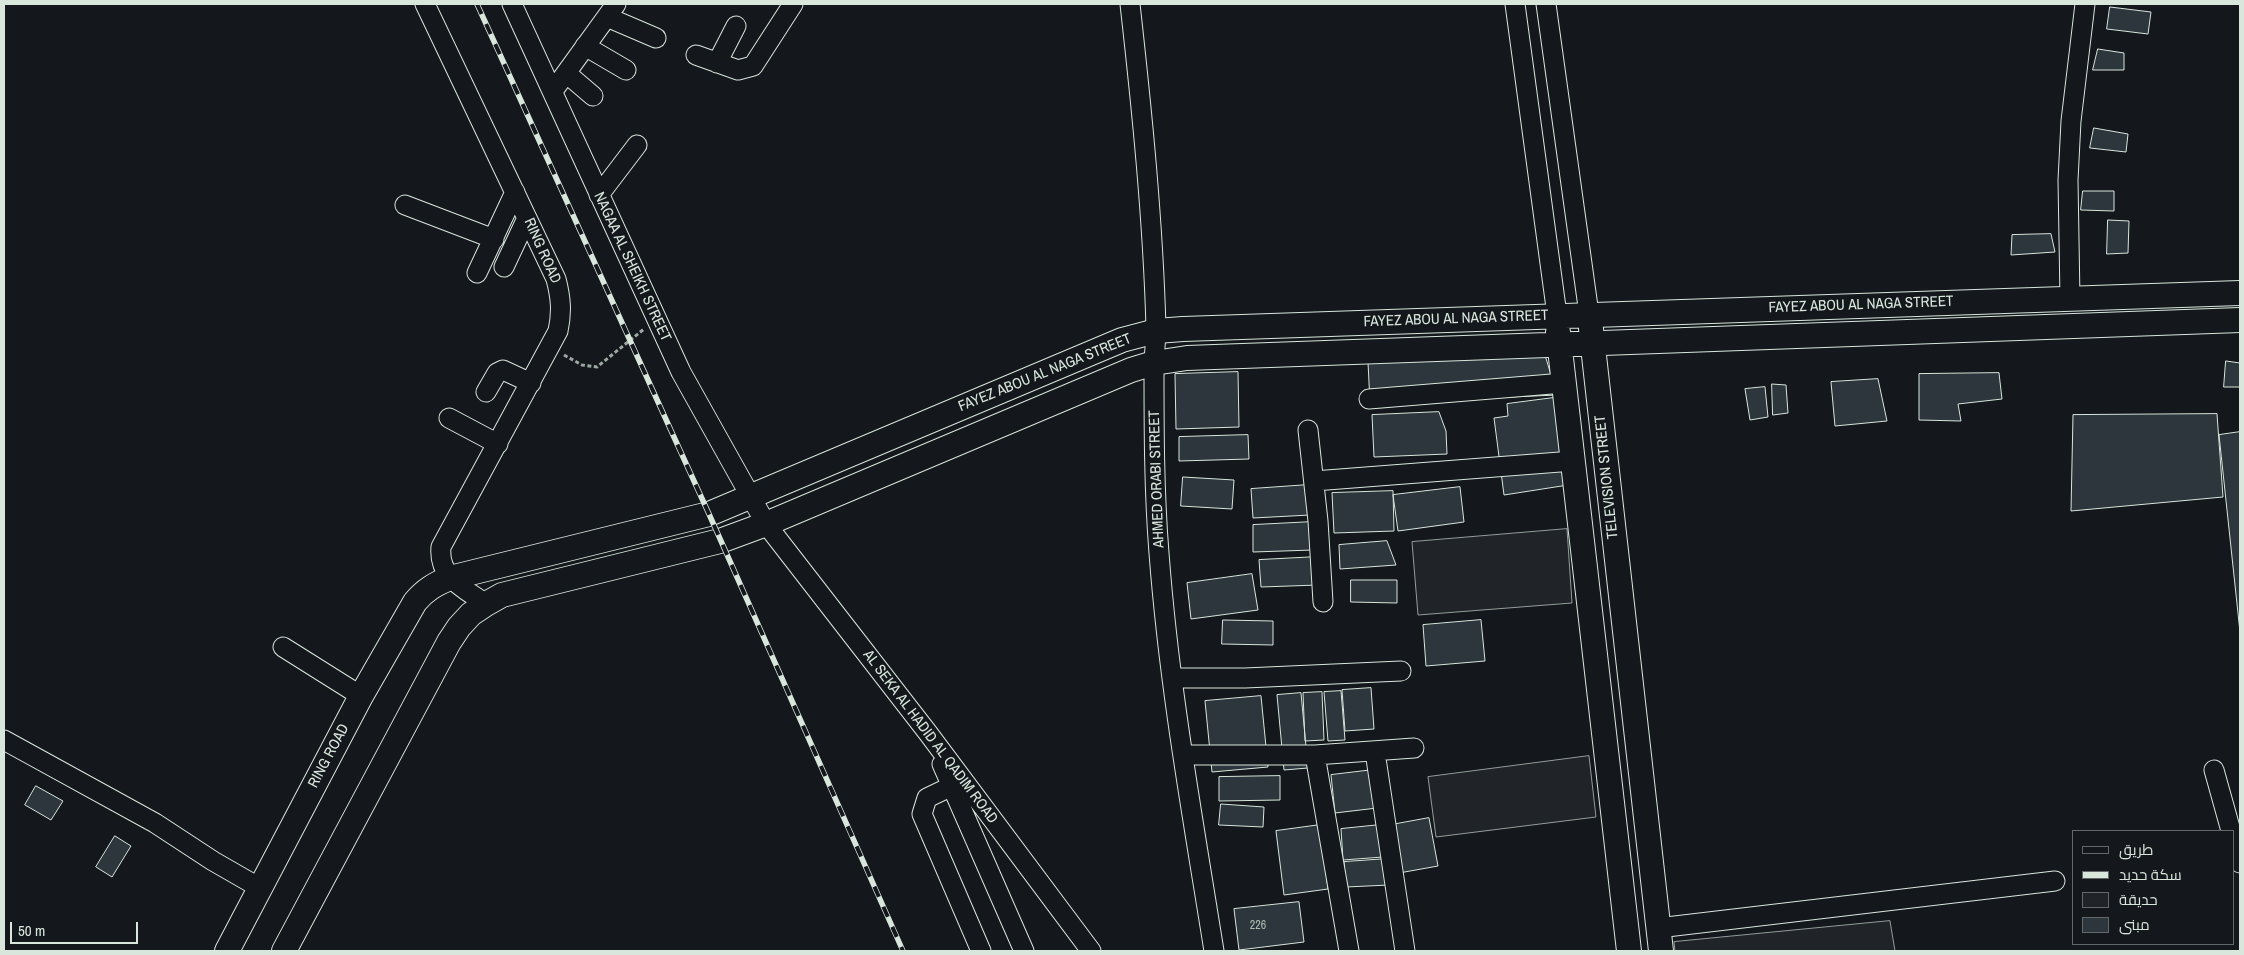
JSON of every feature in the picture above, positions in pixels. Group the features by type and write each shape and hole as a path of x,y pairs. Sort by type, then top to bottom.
{"main road":[{"name":"FAYEZ ABOU AL NAGA STREET","path":"708,514 1122,340 1156,331 1556,315 2240,293"},
{"name":"TELEVISION STREET","path":"1590,314 1659,940"},
{"name":"TELEVISION STREET","path":"1556,315 1629,951"},
{"name":"FAYEZ ABOU AL NAGA STREET","path":"486,604 520,590 720,541 766,524 1115,375 1154,363 1187,358 2240,320"},
{"name":"RING ROAD","path":"227,951 361,696 415,602 424,591 450,578 708,514"},
{"path":"284,951 449,642 459,627 486,604"}],"street":[{"name":"RING ROAD","path":"425,4 556,279 561,296 560,323 550,347 442,547 440,558 450,578"},
{"name":"NAGAA AL SHEIKH STREET","path":"512,4 681,372 749,497 766,524"},
{"path":"696,55 738,70 753,66 793,4"},
{"name":"AHMED ORABI STREET","path":"1130,4 1151,226 1156,331 1154,363 1158,550 1172,678 1214,951"},
{"name":"TELEVISION STREET","path":"1516,4 1556,315"},
{"name":"TELEVISION STREET","path":"1546,4 1590,314"},
{"path":"2070,299 2068,180 2071,121 2085,4"},
{"path":"553,91 611,10 656,38"},
{"path":"717,63 736,26"},
{"path":"585,46 626,70"},
{"path":"566,73 593,96"},
{"path":"599,195 637,145"},
{"path":"477,273 515,192"},
{"path":"405,205 494,239"},
{"path":"504,267 527,218"},
{"path":"486,392 497,373 504,370 531,383"},
{"path":"1369,399 1564,383"},
{"path":"449,418 498,444"},
{"path":"1308,430 1314,481 1323,602"},
{"path":"1314,481 1573,461"},
{"name":"AL SEKA AL HADID AL QADIM ROAD","path":"766,524 928,733 1091,951"},
{"path":"450,578 486,604"},
{"path":"283,647 361,696"},
{"path":"1172,678 1263,678 1401,671"},
{"path":"928,733 1024,951"},
{"path":"4,740 147,819 213,862 260,888"},
{"path":"1183,755 1315,756 1414,748"},
{"path":"1375,752 1405,951"},
{"path":"1315,756 1349,951"},
{"path":"2214,770 2232,830"},
{"path":"952,786 926,798 922,814 981,951"},
{"path":"2234,840 2240,863"},
{"path":"1659,940 2055,881"}],"path":[{"path":"550,347 582,365 597,367 655,318"}],"green space":[{"path":"1567,529 1572,603 1418,615 1412,542"},
{"path":"1589,756 1596,817 1436,837 1428,777"},
{"path":"1890,921 1895,951 1675,951 1674,942"}],"building":[{"path":"2110,7 2151,12 2148,34 2107,29"},
{"path":"2098,49 2124,53 2124,70 2093,70"},
{"path":"2094,128 2128,134 2126,152 2090,148"},
{"path":"2083,191 2114,191 2114,211 2081,210"},
{"path":"2108,220 2129,221 2128,253 2107,254"},
{"path":"2051,234 2055,252 2011,255 2012,235"},
{"path":"1545,355 1557,395 1370,403 1368,362"},
{"path":"2226,361 2240,363 2240,387 2224,387"},
{"path":"1238,372 1239,427 1176,429 1175,374"},
{"path":"1999,373 2002,399 1958,404 1961,421 1919,420 1919,374"},
{"path":"1878,379 1887,421 1835,426 1831,382"},
{"path":"1772,384 1786,385 1788,413 1773,415"},
{"path":"1765,387 1768,417 1750,420 1745,389"},
{"path":"1561,397 1568,485 1504,495 1494,418 1508,416 1507,404"},
{"path":"1439,412 1446,431 1447,454 1374,457 1372,415"},
{"path":"2217,414 2223,497 2071,511 2073,415"},
{"path":"2240,432 2240,632 2219,435"},
{"path":"1248,435 1249,459 1179,461 1179,437"},
{"path":"1183,477 1234,480 1232,509 1181,506"},
{"path":"1308,485 1310,515 1253,518 1251,489"},
{"path":"1460,487 1464,522 1398,531 1393,495"},
{"path":"1393,491 1394,531 1334,533 1332,493"},
{"path":"1312,522 1313,550 1253,552 1253,525"},
{"path":"1387,541 1396,565 1340,569 1339,545"},
{"path":"1317,557 1318,585 1261,587 1259,560"},
{"path":"1252,574 1258,610 1191,619 1187,583"},
{"path":"1351,580 1397,580 1397,603 1351,602"},
{"path":"1223,620 1273,621 1273,645 1222,644"},
{"path":"1481,620 1485,661 1426,666 1423,625"},
{"path":"1371,688 1374,729 1345,731 1342,690"},
{"path":"1341,691 1345,740 1328,741 1324,692"},
{"path":"1322,692 1324,740 1305,741 1303,693"},
{"path":"1301,693 1308,768 1284,770 1277,695"},
{"path":"1261,696 1268,767 1212,772 1205,701"},
{"path":"1373,770 1377,808 1335,813 1331,775"},
{"path":"1280,776 1280,800 1219,801 1219,777"},
{"path":"36,786 63,801 51,820 25,805"},
{"path":"1221,804 1264,807 1263,827 1219,825"},
{"path":"1429,818 1438,866 1399,873 1391,825"},
{"path":"1320,825 1328,889 1284,895 1276,831"},
{"path":"1380,825 1383,857 1343,860 1341,829"},
{"path":"115,836 131,846 112,877 96,867"},
{"path":"1387,859 1389,885 1346,887 1344,862"},
{"path":"1299,902 1304,942 1239,950 1234,909"}],"railway":[{"path":"477,4 709,514 903,951"}]}
